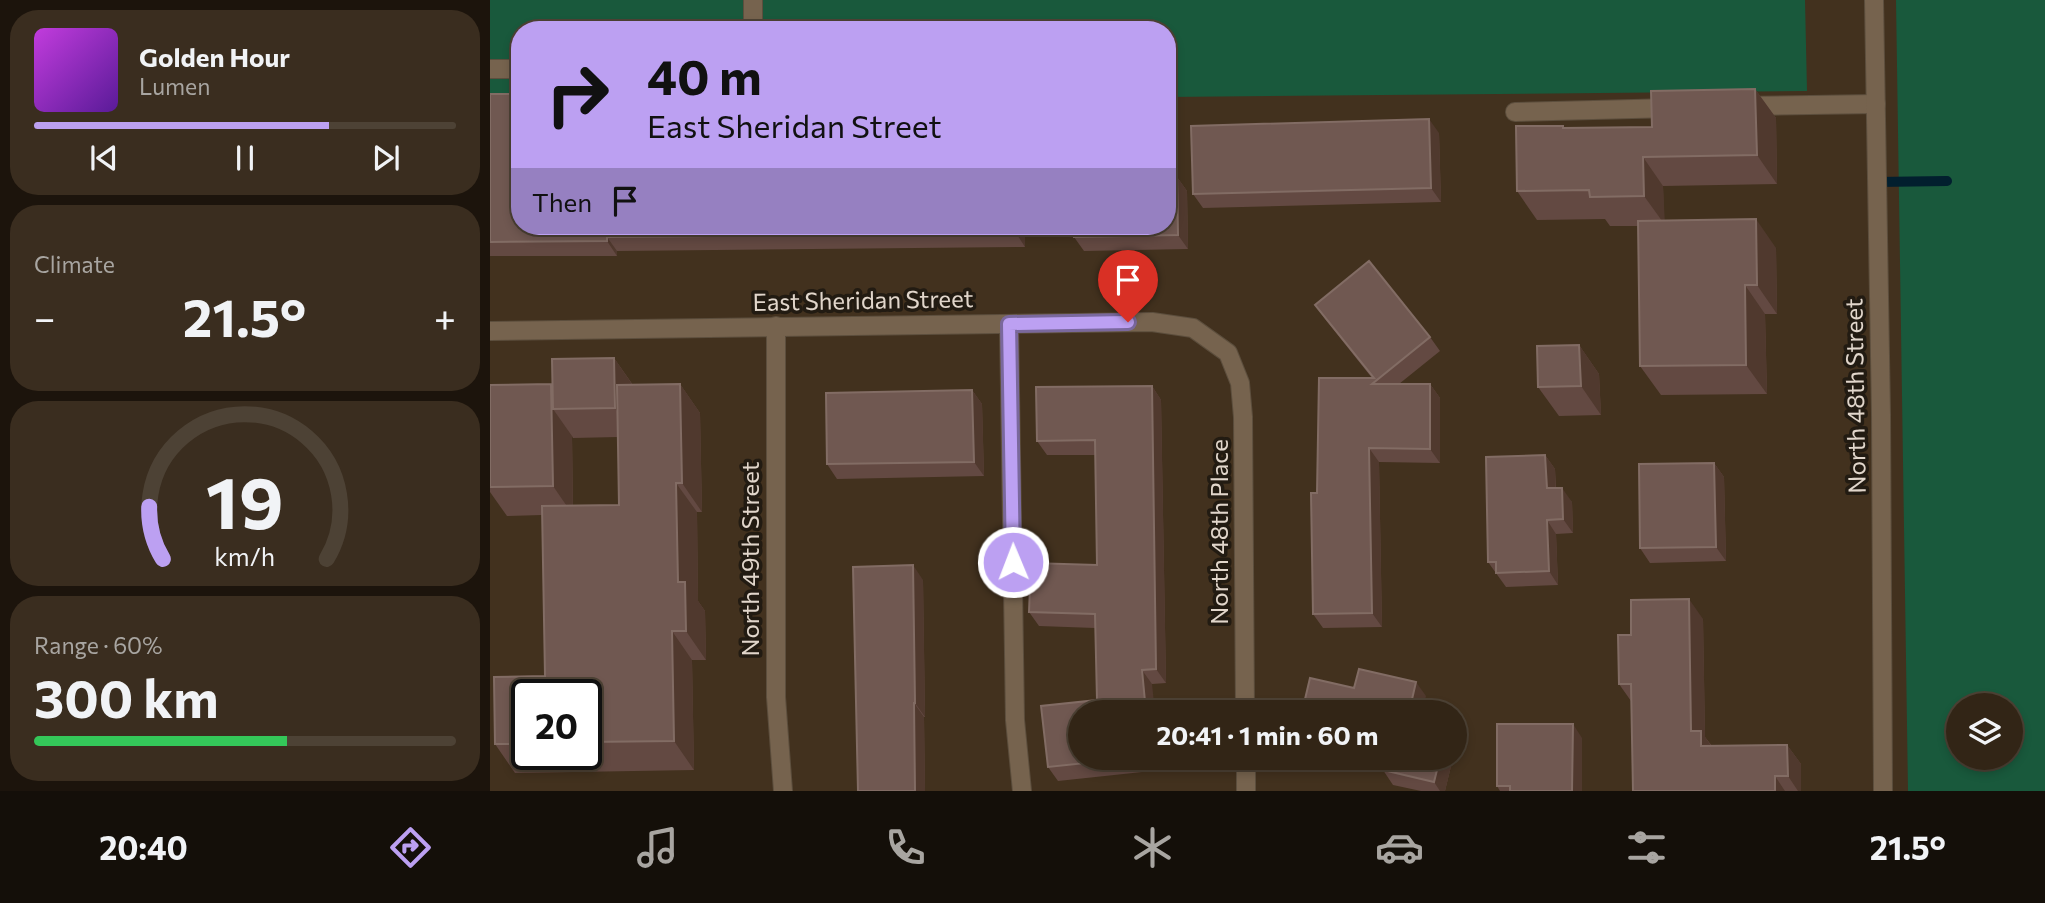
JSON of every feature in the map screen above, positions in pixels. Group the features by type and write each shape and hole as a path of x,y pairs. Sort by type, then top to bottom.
{"street":[{"path":"753,0 753,21"},
{"name":"North 48th Street","path":"1874,0 1882,429 1883,791"},
{"path":"490,69 511,69"},
{"path":"1719,107 1876,104"},
{"path":"1515,112 1692,108"},
{"name":"East Sheridan Street","path":"490,331 1152,322 1193,328 1228,353"},
{"path":"1009,324 1015,720 1022,791"},
{"name":"North 49th Street","path":"776,326 776,697 783,791"},
{"name":"North 48th Place","path":"1228,353 1240,383 1244,417 1245,700"},
{"path":"1246,770 1246,791"}],"green space":[{"path":"490,0 1805,0 1807,91 1176,97 1176,21 511,21 511,102 490,102"},
{"path":"1896,0 2045,0 2045,791 1908,791"}],"building":[{"path":"1755,89 1757,155 1643,157 1644,196 1590,197 1589,190 1517,191 1516,126 1652,127 1651,91"},
{"path":"490,94 511,94 511,235 812,235 607,237 607,241 490,242"},
{"path":"1429,119 1431,188 1193,194 1191,126"},
{"path":"1177,177 1178,235 1074,237 1176,235"},
{"path":"1756,219 1757,285 1745,285 1746,365 1640,366 1638,221"},
{"path":"1369,261 1430,337 1372,384 1430,384 1430,449 1369,448 1372,613 1313,614 1311,493 1317,493 1319,378 1374,378 1315,305"},
{"path":"1579,345 1581,386 1538,387 1537,346"},
{"path":"614,358 615,408 553,409 552,359"},
{"path":"551,384 553,486 490,487 490,385"},
{"path":"680,384 682,483 676,483 678,582 685,582 686,631 672,631 674,741 602,742 602,679 511,679 511,744 495,744 494,677 545,676 542,506 619,505 617,385"},
{"path":"1152,386 1156,669 1142,670 1145,700 1097,700 1095,614 1029,612 1031,563 1097,565 1095,440 1037,441 1036,387"},
{"path":"972,390 974,462 827,464 826,393"},
{"path":"1545,455 1547,488 1562,488 1563,519 1547,520 1549,571 1496,573 1496,562 1488,562 1486,457"},
{"path":"1714,463 1716,547 1640,548 1639,464"},
{"path":"913,565 915,791 858,791 853,567"},
{"path":"1689,599 1691,731 1701,731 1701,746 1787,745 1788,776 1775,776 1775,791 1633,791 1631,684 1619,684 1618,635 1631,635 1631,600"},
{"path":"1359,669 1416,682 1412,700 1305,700 1310,678 1354,688"},
{"path":"1068,703 1068,765 1048,767 1041,706"},
{"path":"1497,724 1573,724 1572,791 1510,791 1510,786 1497,786"},
{"path":"1383,770 1437,770 1434,782"}],"waterway":[{"path":"1877,182 1947,181"}],"route":[{"path":"1013,562 1009,324 1128,322"}]}
